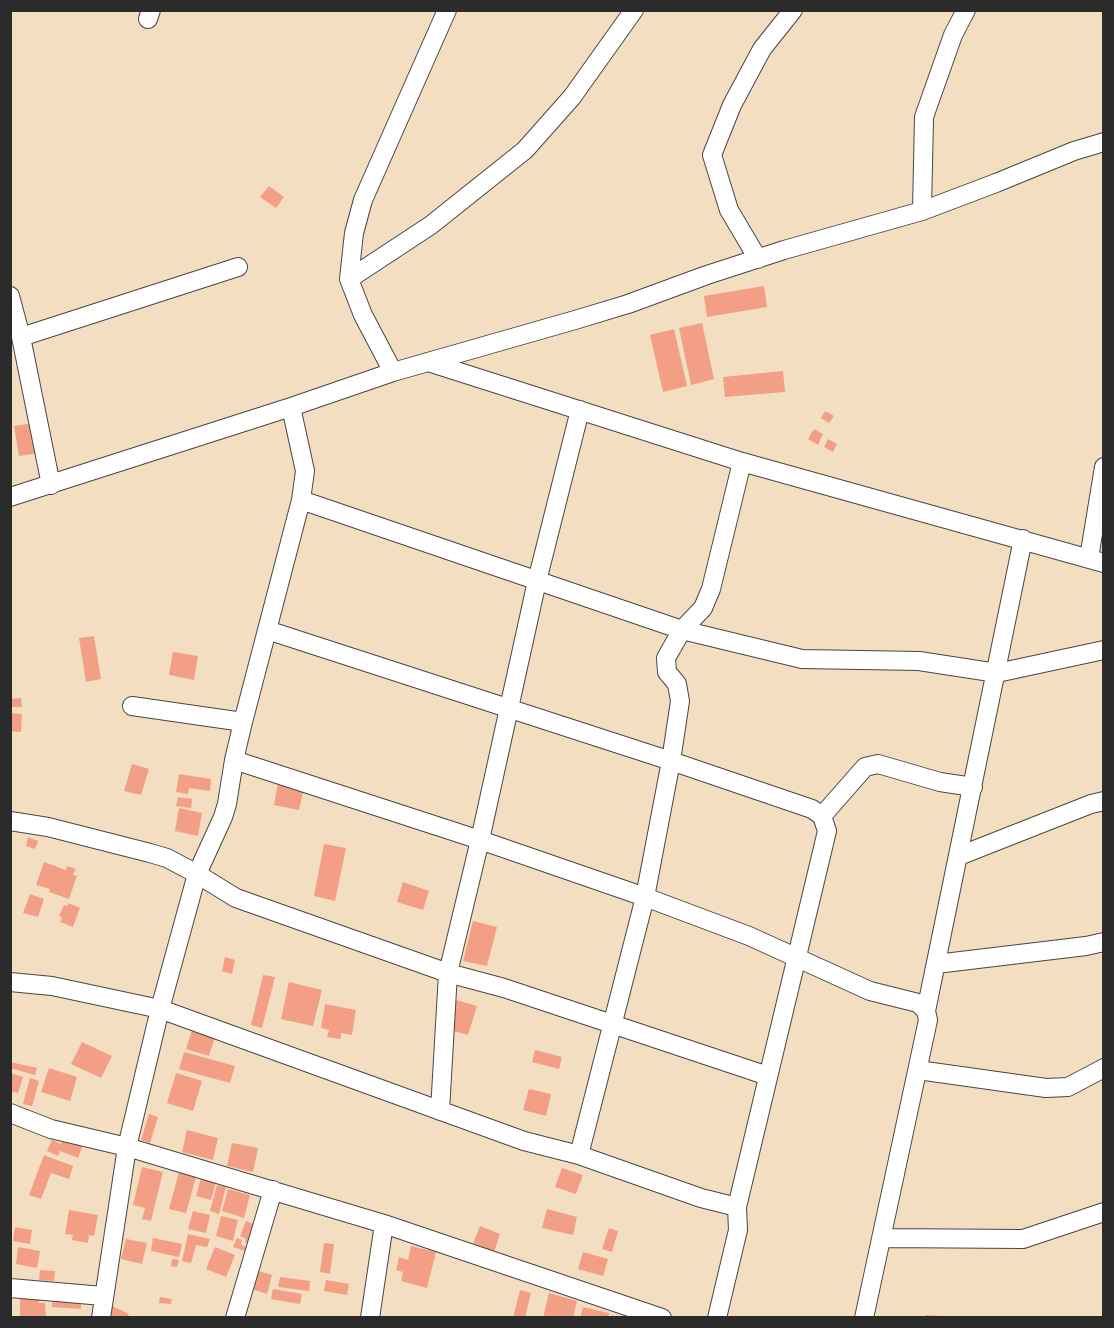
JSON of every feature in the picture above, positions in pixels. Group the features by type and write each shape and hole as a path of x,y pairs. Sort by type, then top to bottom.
{"street":[{"path":"393,372 363,315 349,279 354,232 363,200 447,10"},
{"path":"349,279 431,225 525,150 572,97 634,10"},
{"path":"758,259 729,210 712,155 732,105 762,49 793,10"},
{"path":"922,211 924,117 953,35 966,10"},
{"path":"10,497 393,372 607,310 707,275 922,211 1074,151 1104,142"},
{"path":"21,337 238,267"},
{"path":"10,296 21,337 51,485"},
{"path":"428,362 742,462 1096,560 1104,467"},
{"path":"101,1317 127,1147 160,1009 197,874 227,804 243,722 301,501 305,471 291,407"},
{"path":"440,1111 448,974 537,581 580,410"},
{"path":"579,1155 645,897 671,761 680,701 677,684 667,672 666,658 682,630 703,608 711,589 742,462"},
{"path":"301,501 682,630 802,659 919,661 997,673 1104,650"},
{"path":"864,1317 918,1070 928,1020 926,1011 1023,539"},
{"path":"267,630 812,808 822,816 827,831 737,1206 738,1230 717,1317"},
{"path":"132,706 243,722"},
{"path":"234,760 480,840 645,897 749,936 870,991 918,1003 926,1011"},
{"path":"822,816 864,767 878,764 940,782 973,787"},
{"path":"959,856 1090,804 1104,801"},
{"path":"10,821 48,827 167,858 236,898 448,974 504,988 768,1076"},
{"path":"936,964 1104,942"},
{"path":"10,982 52,986 160,1009 524,1141 579,1155 701,1198 737,1206"},
{"path":"918,1070 1046,1088 1068,1087 1104,1068"},
{"path":"10,1113 51,1129 127,1147 384,1224 662,1317"},
{"path":"235,1317 273,1190"},
{"path":"882,1238 1023,1239 1104,1212"},
{"path":"370,1317 384,1224"},
{"path":"10,1288 103,1296"}],"building":[{"path":"269,186 284,197 276,208 260,197"},
{"path":"764,286 767,307 707,317 704,296"},
{"path":"702,323 714,379 691,385 679,328"},
{"path":"674,329 687,386 663,392 650,335"},
{"path":"783,371 785,392 725,397 723,377"},
{"path":"825,411 834,416 829,423 821,418"},
{"path":"34,423 39,453 19,456 14,426"},
{"path":"814,429 823,434 818,445 808,439"},
{"path":"828,439 837,444 833,452 824,447"},
{"path":"94,636 101,679 86,682 79,638"},
{"path":"173,652 198,656 194,680 169,675"},
{"path":"21,698 22,707 10,707 10,699"},
{"path":"10,713 22,714 21,732 10,731"},
{"path":"132,764 149,769 141,795 124,791"},
{"path":"179,774 211,779 210,791 189,788 188,794 176,792"},
{"path":"278,783 304,788 299,810 274,805"},
{"path":"178,797 192,799 191,808 176,806"},
{"path":"179,808 202,813 198,836 175,831"},
{"path":"28,837 38,841 35,849 26,846"},
{"path":"324,844 346,848 335,901 314,896"},
{"path":"44,862 66,870 67,866 76,869 73,875 77,876 69,899 36,885"},
{"path":"403,882 429,891 423,910 397,902"},
{"path":"30,894 44,899 38,917 23,913"},
{"path":"68,903 80,908 73,927 60,922 62,918 59,916 64,905 67,906"},
{"path":"473,921 497,927 487,966 463,961"},
{"path":"225,957 235,960 232,974 222,971"},
{"path":"263,975 275,977 262,1028 251,1025"},
{"path":"289,982 322,990 313,1026 281,1019"},
{"path":"456,1000 477,1006 468,1035 447,1029"},
{"path":"325,1004 356,1010 352,1035 341,1033 341,1039 327,1037 329,1030 321,1028"},
{"path":"192,1030 215,1037 209,1056 186,1049"},
{"path":"82,1042 112,1056 101,1078 71,1064"},
{"path":"535,1050 562,1057 559,1069 532,1062"},
{"path":"184,1052 235,1066 230,1083 179,1069"},
{"path":"10,1062 37,1068 35,1075 10,1068"},
{"path":"49,1068 77,1077 70,1101 41,1092"},
{"path":"10,1073 23,1077 18,1093 10,1091"},
{"path":"176,1073 202,1081 193,1111 167,1103"},
{"path":"30,1078 39,1081 32,1106 23,1104"},
{"path":"529,1089 551,1094 546,1116 523,1110"},
{"path":"149,1114 158,1117 150,1143 141,1140"},
{"path":"187,1130 218,1138 213,1160 182,1152"},
{"path":"64,1137 83,1145 78,1158 60,1151 58,1156 47,1151 52,1140 61,1144"},
{"path":"232,1143 258,1148 253,1172 227,1166"},
{"path":"44,1155 73,1166 69,1179 51,1173 41,1199 29,1195"},
{"path":"142,1167 163,1172 151,1221 142,1219 145,1208 133,1205"},
{"path":"562,1168 583,1175 576,1194 555,1187"},
{"path":"179,1172 196,1177 186,1213 169,1209"},
{"path":"201,1178 216,1182 211,1200 196,1196"},
{"path":"217,1185 226,1187 219,1214 210,1211"},
{"path":"228,1189 250,1195 244,1218 222,1211"},
{"path":"547,1209 577,1217 573,1235 542,1228"},
{"path":"69,1210 98,1215 94,1236 89,1235 88,1243 72,1240 73,1235 65,1234"},
{"path":"193,1211 210,1215 206,1233 188,1229"},
{"path":"221,1216 238,1220 233,1241 216,1236"},
{"path":"246,1221 257,1226 250,1244 240,1236"},
{"path":"480,1226 500,1234 494,1252 473,1244"},
{"path":"15,1227 32,1230 30,1244 13,1241"},
{"path":"609,1228 618,1231 612,1252 602,1249"},
{"path":"188,1234 210,1239 207,1247 196,1245 191,1263 182,1261"},
{"path":"153,1238 182,1244 179,1257 151,1251"},
{"path":"237,1238 242,1240 241,1245 246,1247 245,1251 233,1247"},
{"path":"126,1239 147,1243 142,1264 121,1259"},
{"path":"324,1243 334,1244 330,1274 320,1272"},
{"path":"411,1246 436,1252 427,1288 401,1281 403,1272 396,1270 399,1257 408,1260"},
{"path":"18,1247 40,1251 37,1268 16,1264"},
{"path":"215,1247 235,1255 226,1277 206,1269"},
{"path":"583,1252 608,1259 603,1276 578,1269"},
{"path":"172,1259 179,1260 177,1267 171,1266"},
{"path":"40,1270 55,1271 54,1281 39,1280"},
{"path":"255,1270 272,1275 267,1294 249,1288"},
{"path":"280,1277 310,1281 309,1291 278,1287"},
{"path":"326,1280 349,1284 347,1295 324,1291"},
{"path":"273,1289 302,1294 300,1304 271,1299"},
{"path":"520,1290 531,1293 525,1318 513,1318"},
{"path":"549,1293 577,1301 573,1318 543,1318"},
{"path":"39,1295 39,1303 45,1303 46,1318 20,1318 20,1296"},
{"path":"53,1296 81,1298 81,1309 52,1307"},
{"path":"160,1297 172,1299 171,1304 159,1303"},
{"path":"110,1305 129,1314 127,1318 113,1318 106,1314"},
{"path":"583,1307 609,1313 608,1318 580,1318"},
{"path":"926,1315 943,1316 943,1318 925,1318"}]}
